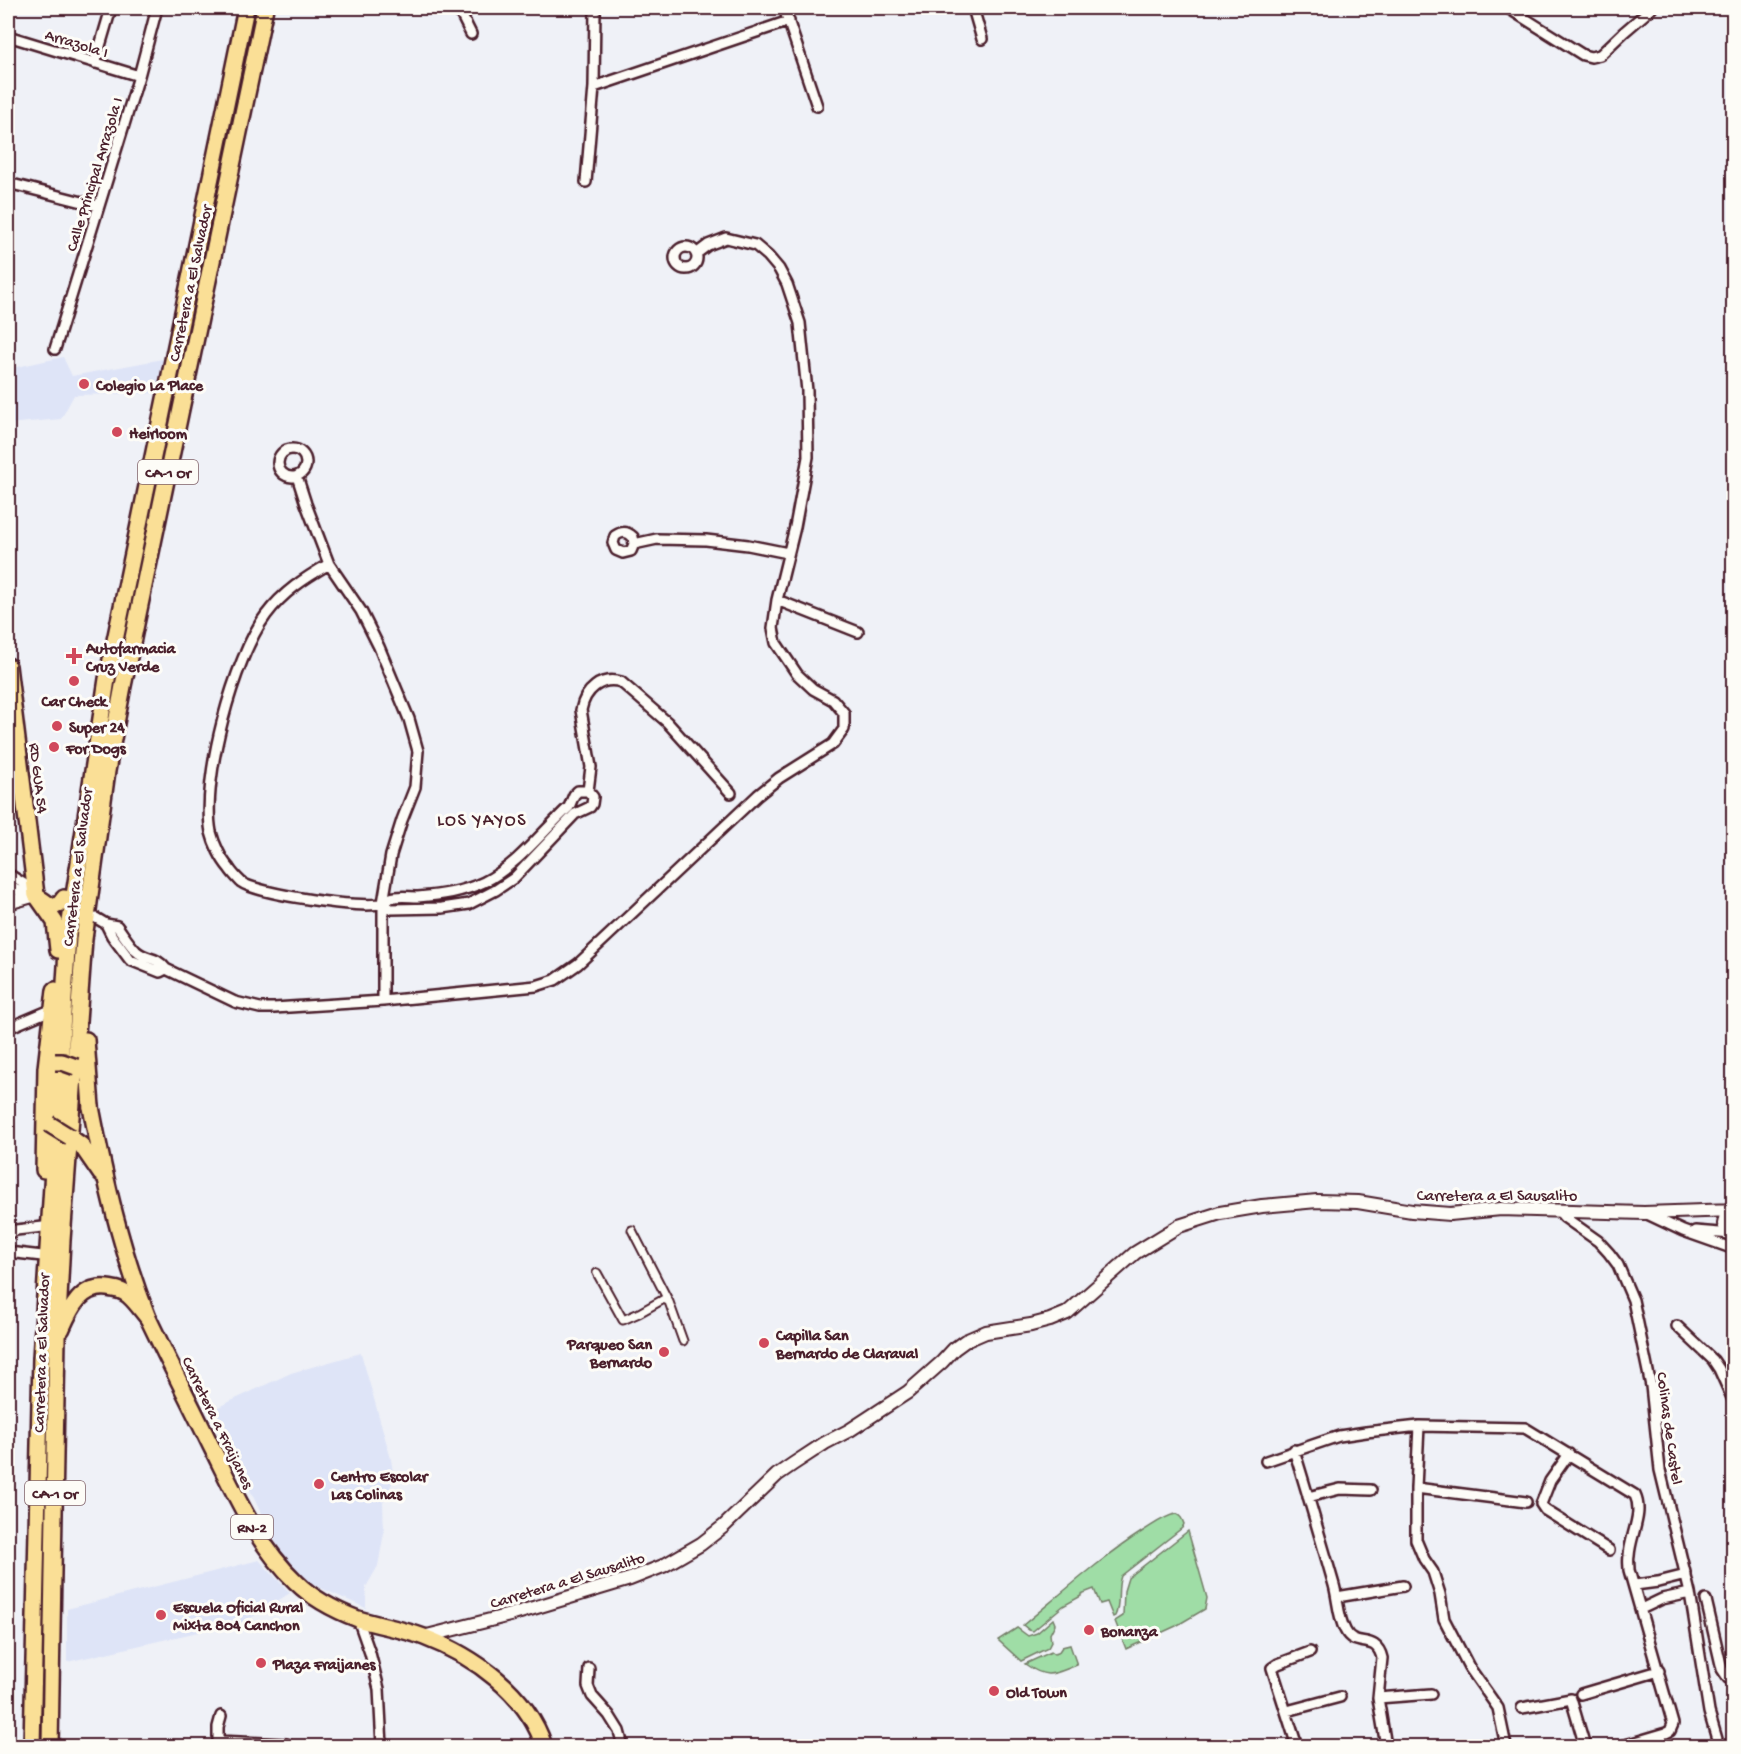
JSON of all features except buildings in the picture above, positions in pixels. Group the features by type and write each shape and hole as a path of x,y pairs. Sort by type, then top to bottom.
{"main road":[{"name":"Carretera a El Salvador","path":"32,1746 40,1358 68,935 107,678 246,8"},
{"name":"Carretera a El Salvador","path":"50,1746 57,1338 84,939 106,771 265,8"},
{"name":"RD GUA 54","path":"8,666 36,895"},
{"path":"40,1358 46,1122 58,950 64,898 91,746 99,725"},
{"path":"91,1107 86,1040 90,978 101,921 112,807 106,771"},
{"path":"36,895 50,906 55,907 64,898"},
{"path":"36,895 55,922 58,950"},
{"path":"57,1338 72,1138 79,1071 86,1040"},
{"path":"51,1065 62,1062 79,1071 91,1107"},
{"name":"Carretera a Fraijanes","path":"91,1107 105,1179 127,1261 148,1318 250,1524 275,1561 298,1584 319,1600 358,1619 423,1637 480,1666 506,1688 525,1710 537,1728 544,1746"},
{"name":"Carretera a Fraijanes","path":"46,1122 81,1145 105,1179"},
{"path":"57,1338 72,1307 80,1297 96,1289 124,1292 148,1318"}],"street":[{"name":"Calle Principal Arrazola I","path":"55,349 139,76 157,8"},
{"path":"458,8 471,34"},
{"path":"586,182 594,87 595,8"},
{"path":"784,8 817,106"},
{"path":"973,8 982,39"},
{"path":"1508,8 1583,55 1591,57 1600,55 1652,8"},
{"path":"95,63 110,12"},
{"path":"594,87 789,21"},
{"name":"Arrazola I","path":"8,36 139,76"},
{"path":"8,183 98,206"},
{"path":"101,921 130,960 160,972 166,969 235,1002 260,1008 383,1001 536,986 555,980 578,964 758,795 779,778 833,744 844,729 844,713 833,700 813,689 796,674 776,643 773,628 808,457 807,391 800,323 787,284 779,269 755,245 726,238 708,244 696,254"},
{"path":"297,476 329,564 361,611 379,647 409,719 418,751 415,787 391,855 383,903 383,1001"},
{"path":"634,544 657,539 706,540 788,553"},
{"path":"329,564 303,579 266,615 239,666 230,695 217,747 211,786 211,831 227,866 242,883 286,896 343,904 383,903 390,898 442,895 460,891 505,870 568,807 576,792 588,791 593,797 590,807 575,814 514,878 496,890 468,904 442,908 391,909 383,903"},
{"path":"777,600 858,632"},
{"path":"588,791 591,767 581,710 582,703 594,686 600,682 614,680 621,682 667,722 731,794"},
{"path":"8,874 26,885 36,895"},
{"path":"8,886 36,895"},
{"path":"8,903 36,895"},
{"path":"8,1028 53,1009"},
{"name":"Carretera a El Sausalito","path":"423,1637 510,1615 630,1579 663,1566 701,1544 724,1526 777,1475 908,1392 965,1341 986,1332 1031,1326 1067,1312 1135,1253 1179,1226 1220,1213 1317,1201 1358,1202 1413,1211 1450,1214 1502,1209 1644,1213 1683,1231 1734,1249"},
{"name":"Colinas de Castel","path":"1558,1210 1564,1217 1598,1241 1609,1253 1618,1265 1633,1300 1652,1386 1660,1470 1690,1593 1709,1712 1719,1746"},
{"path":"1644,1213 1730,1210 1724,1224 1731,1233"},
{"path":"8,1234 16,1230 43,1227"},
{"path":"632,1230 669,1302 683,1341"},
{"path":"1683,1231 1731,1233"},
{"path":"8,1252 42,1256"},
{"path":"597,1273 623,1320 664,1299 669,1302"},
{"path":"1677,1326 1713,1359 1734,1402"},
{"path":"1419,1426 1416,1540 1440,1594 1444,1619 1469,1667 1498,1708 1506,1746"},
{"path":"1266,1461 1340,1436 1419,1426 1525,1428 1635,1495 1638,1501 1638,1512 1629,1555 1629,1570 1673,1719 1673,1726 1666,1733 1622,1746"},
{"path":"1294,1450 1337,1597 1343,1627 1351,1639 1370,1642 1381,1653 1378,1698 1386,1746"},
{"path":"1569,1454 1550,1481 1541,1504 1545,1510 1609,1550"},
{"path":"1308,1497 1340,1488 1371,1490"},
{"path":"1416,1488 1526,1502"},
{"path":"1635,1585 1686,1575"},
{"path":"1337,1597 1403,1586"},
{"path":"1641,1609 1662,1599 1690,1593"},
{"path":"1706,1600 1722,1670 1728,1678 1734,1680"},
{"path":"358,1619 379,1689 382,1746"},
{"path":"1297,1746 1272,1668 1310,1652"},
{"path":"589,1668 588,1686 592,1696 609,1715 619,1731 623,1746"},
{"path":"1581,1694 1659,1671"},
{"path":"1378,1698 1431,1694"},
{"path":"1287,1711 1340,1697"},
{"path":"1522,1708 1571,1699 1585,1746"},
{"path":"221,1716 218,1727 218,1744 286,1744"}],"shaded area":[{"name":"Colegio La Place","path":"63,357 72,376 168,358 159,393 74,395 61,419 8,424 8,369"},
{"name":"Centro Escolar Las Colinas","path":"361,1353 391,1459 394,1479 383,1502 384,1533 378,1566 366,1587 366,1608 303,1578 286,1560 268,1528 212,1410 291,1373"},
{"name":"Escuela Oficial Rural Mixta 804 Canchon","path":"259,1560 290,1593 246,1621 67,1662 67,1609"}],"green space":[{"path":"1176,1514 1183,1521 1182,1528 1121,1576 1115,1616 1113,1617 1107,1602 1100,1604 1094,1589 1081,1594 1063,1606 1033,1631 1023,1625 1127,1541 1159,1521"},
{"path":"1188,1531 1207,1598 1205,1609 1176,1626 1126,1649 1115,1621 1123,1616 1124,1591 1128,1578"},
{"path":"1053,1619 1055,1624 1050,1634 1051,1642 1048,1648 1021,1661 998,1640 1017,1628 1028,1636 1037,1633"},
{"path":"1070,1645 1077,1665 1045,1674 1025,1664 1051,1652 1058,1653 1062,1647"}],"place":[{"name":"Colegio La Place","path":"84,384"},
{"name":"Heirloom","path":"117,432"},
{"name":"Autofarmacia Cruz Verde","path":"74,656"},
{"name":"Car Check","path":"74,681"},
{"name":"Super 24","path":"57,726"},
{"name":"For Dogs","path":"54,747"},
{"name":"Capilla San Bernardo de Claraval","path":"764,1343"},
{"name":"Parqueo San Bernardo","path":"664,1352"},
{"name":"Centro Escolar Las Colinas","path":"319,1484"},
{"name":"Escuela Oficial Rural Mixta 804 Canchon","path":"161,1615"},
{"name":"Bonanza","path":"1089,1630"},
{"name":"Plaza Fraijanes","path":"261,1663"},
{"name":"Old Town","path":"994,1691"}],"district":[{"name":"LOS YAYOS","path":"482,819"}]}
